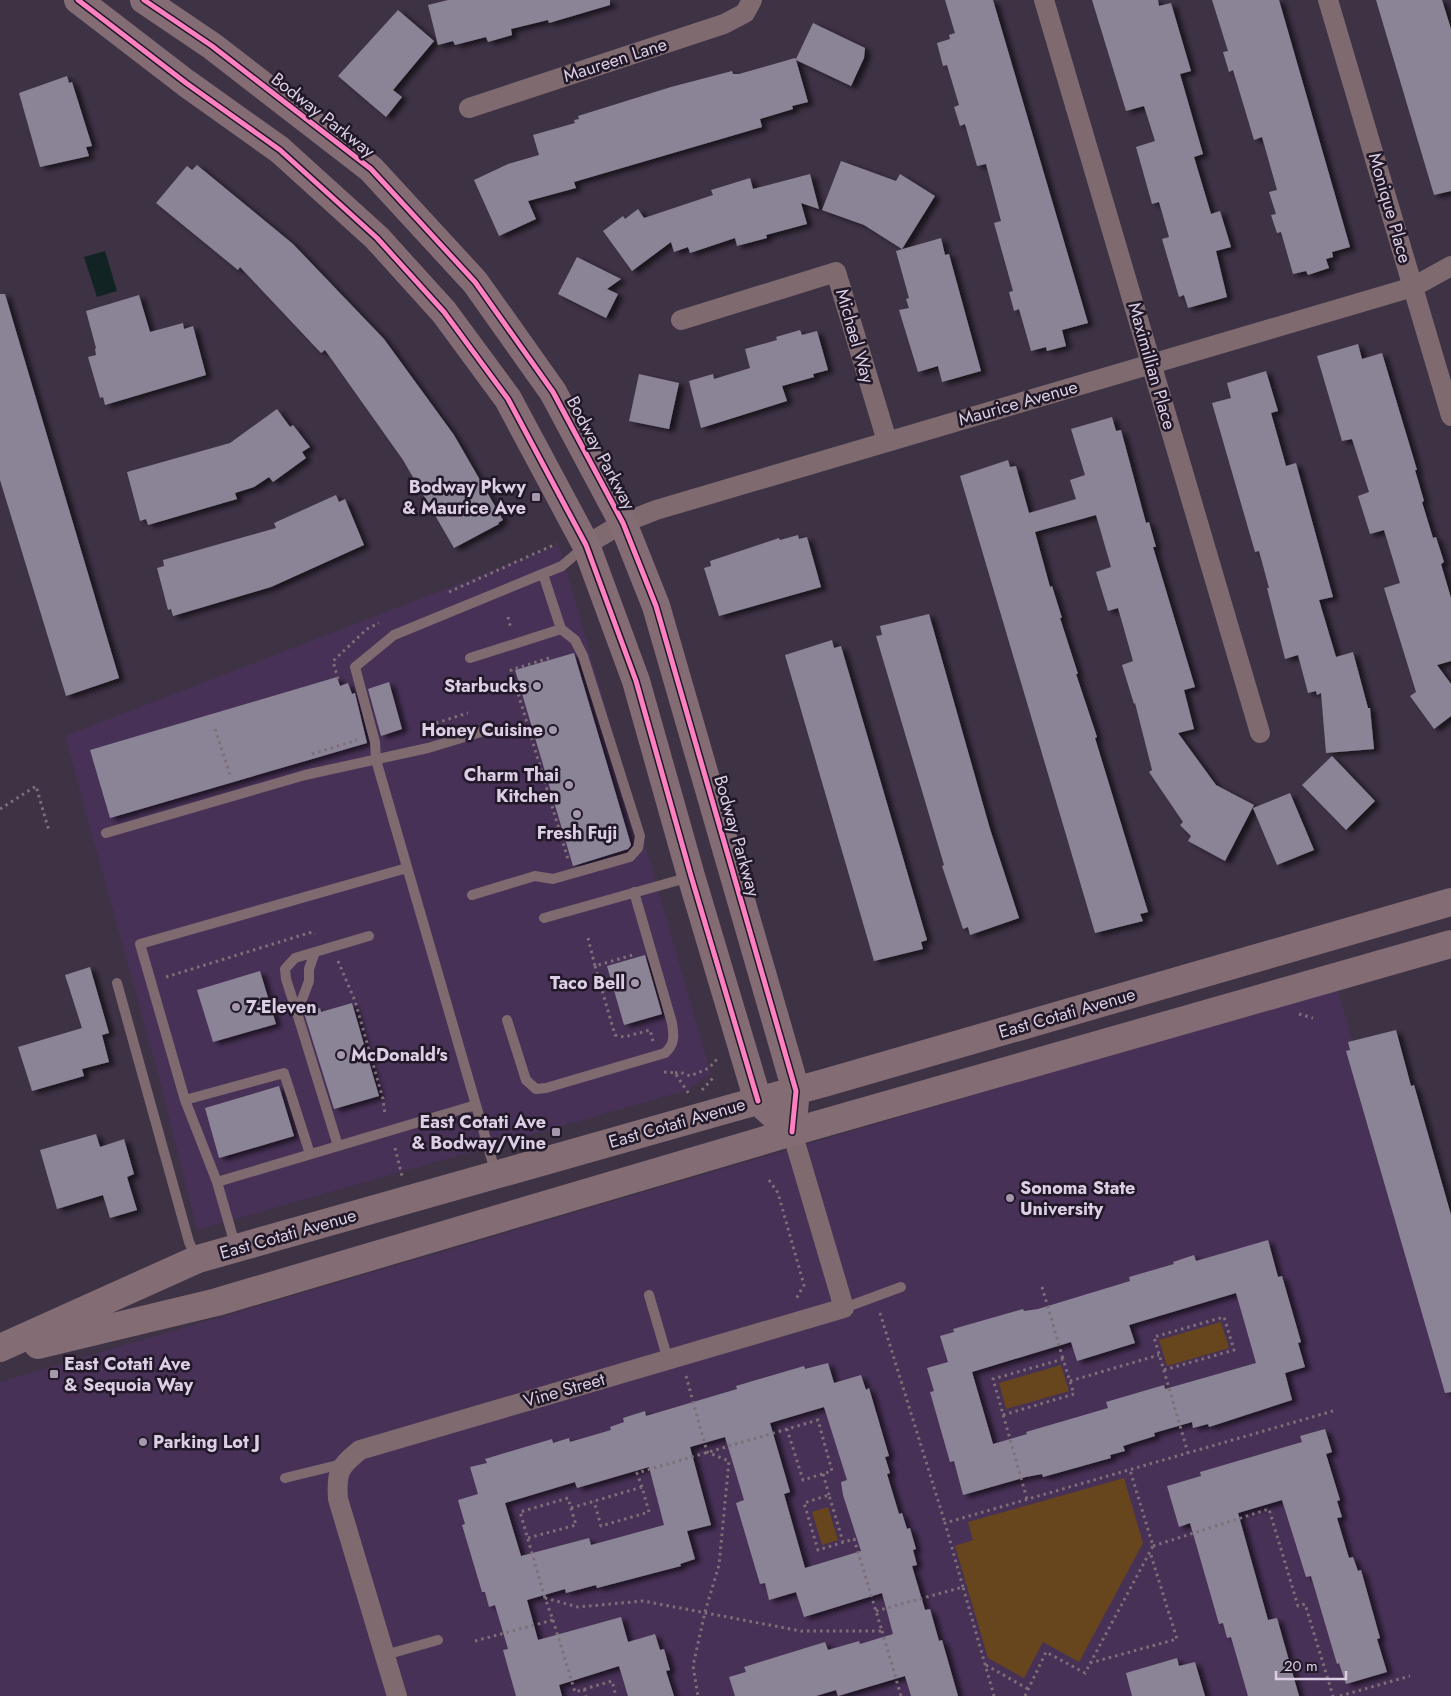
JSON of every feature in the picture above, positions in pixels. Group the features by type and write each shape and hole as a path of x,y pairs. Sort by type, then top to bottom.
{"main road":[{"path":"78,0 186,83 280,150 377,238 444,312 508,399 586,545 636,681 691,876 758,1101 792,1132"},
{"name":"Bodway Parkway","path":"144,0 212,46 371,169 475,282 553,392 622,523 656,606 796,1091 792,1132"},
{"name":"East Cotati Avenue","path":"0,1348 198,1260 796,1091 1451,902"},
{"path":"0,1354 217,1302 792,1132 1451,944"}],"street":[{"name":"Maureen Lane","path":"469,108 724,24 744,13 752,0"},
{"name":"Maximillian Place","path":"1044,0 1260,733"},
{"name":"Monique Place","path":"1328,0 1451,416"},
{"name":"Maurice Avenue","path":"586,545 622,523 656,510 1413,287 1451,266"},
{"name":"Michael Way","path":"681,320 836,272 887,441"},
{"path":"792,1132 844,1308"},
{"name":"Vine Street","path":"342,1464 360,1450 844,1308"},
{"path":"342,1464 337,1480 338,1499 397,1696"}],"lane":[{"path":"496,1175 376,760 375,742 355,667 394,635 562,566 586,545"},
{"path":"472,895 535,876 553,879 630,857 638,848 640,836 583,656 575,640 561,629 543,574"},
{"path":"470,658 561,629"},
{"path":"106,833 305,775 428,748 491,729"},
{"path":"237,1249 217,1182 185,1100 140,944 407,868"},
{"path":"544,918 691,876"},
{"path":"507,1020 526,1080 536,1089 546,1088 665,1053 672,1047 674,1037 672,1023 634,892"},
{"path":"338,1146 286,979 285,969 295,958 369,936"},
{"path":"297,1013 309,981 309,969 315,952"},
{"path":"116,982 189,1242 198,1260"},
{"path":"185,1100 284,1073 310,1154"},
{"path":"217,1182 476,1105"},
{"path":"844,1308 901,1288"},
{"path":"649,1295 668,1360"},
{"path":"285,1478 342,1464"},
{"path":"385,1655 438,1640"}],"path":[{"path":"549,658 511,670 571,866"},
{"path":"436,723 468,713"},
{"path":"216,729 231,778"},
{"path":"0,809 36,786 49,831"},
{"path":"151,982 312,932"},
{"path":"588,938 615,1035 624,1038 650,1030 655,1046"},
{"path":"336,953 341,970 355,1001 383,1098 386,1116"},
{"path":"595,966 640,953"},
{"path":"675,1073 680,1072 690,1076 709,1068 717,1059"},
{"path":"708,1084 713,1078"},
{"path":"395,1148 402,1176"},
{"path":"769,1180 778,1193 804,1284 796,1298 798,1304"},
{"path":"1003,1415 1074,1394 1042,1287"},
{"path":"880,1312 994,1696"},
{"path":"1164,1370 1234,1350 1224,1317 1154,1337 1188,1453"},
{"path":"1070,1381 1159,1354"},
{"path":"1028,1499 993,1379 1063,1358"},
{"path":"685,1374 707,1452"},
{"path":"944,1523 1333,1411"},
{"path":"594,1501 602,1526 649,1512 638,1472 818,1420 832,1471 802,1480 787,1429"},
{"path":"698,1696 693,1666 705,1612 719,1564 729,1461 707,1452"},
{"path":"1025,1696 1046,1652 1084,1673 1153,1546 1130,1470"},
{"path":"823,1474 843,1542"},
{"path":"571,1508 642,1487"},
{"path":"829,1495 804,1503 818,1550 854,1539 900,1696"},
{"path":"528,1538 576,1525 568,1498 520,1512 574,1692 612,1681 616,1696"},
{"path":"1153,1546 1269,1509 1298,1606 1306,1604 1333,1696"},
{"path":"1090,1663 1177,1639 1150,1552"},
{"path":"876,1611 963,1587"},
{"path":"545,1598 578,1607 643,1601 801,1631 882,1631"},
{"path":"475,1641 552,1620"},
{"path":"985,1665 1028,1689"},
{"path":"1340,1696 1410,1676"},
{"path":"584,1689 586,1696"}],"shaded area":[{"path":"105,251 117,291 97,297 84,257"},
{"path":"559,545 711,1074 688,1090 197,1230 160,1081 65,736"},
{"name":"Sonoma State University","path":"1337,988 1451,1386 1451,1696 0,1696 0,1382"},
{"path":"1221,1322 1229,1348 1167,1366 1159,1340"},
{"path":"1061,1365 1069,1391 1006,1409 999,1383"},
{"path":"1124,1478 1143,1543 1079,1662 1043,1642 1024,1678 988,1658 955,1546 973,1540 968,1522"},
{"path":"828,1507 838,1540 822,1545 812,1512"}],"building":[{"path":"448,0 610,0 610,5 549,23 548,20 511,29 512,35 488,42 486,37 455,45 453,41 438,45 428,5"},
{"path":"945,0 993,0 1088,323 1062,330 1066,346 1047,351 1046,347 1031,351 1019,309 1014,311 1009,292 1013,291 994,223 1001,221 986,164 977,166 965,124 960,126 954,107 959,105 947,65 943,66 937,43 950,39 949,35 955,33"},
{"path":"1092,0 1158,0 1159,6 1171,3 1191,71 1180,74 1203,154 1194,157 1211,214 1220,211 1231,247 1216,251 1227,297 1188,308 1184,295 1179,297 1162,239 1169,237 1159,202 1152,204 1136,147 1155,141 1144,106 1126,111"},
{"path":"1212,0 1279,0 1350,247 1332,252 1333,257 1326,259 1329,268 1308,275 1306,271 1293,274 1281,232 1277,233 1271,215 1276,214 1269,192 1277,190 1262,137 1254,140 1233,70 1229,72 1223,52 1228,51"},
{"path":"1376,0 1442,0 1451,29 1451,191 1434,195"},
{"path":"398,10 434,41 393,90 402,97 386,117 338,76"},
{"path":"813,23 865,48 864,58 851,86 796,60 808,102 792,106 793,109 760,119 762,127 574,182 576,188 528,201 536,219 499,236 474,180 508,164 539,155 533,135 575,123 574,120 579,119 578,116 671,87 732,71 733,74 739,74 796,59"},
{"path":"67,76 69,83 72,82 92,146 86,147 89,156 40,167 19,93"},
{"path":"841,161 896,181 900,174 935,196 902,249 864,225 822,210"},
{"path":"197,165 293,244 384,339 454,435 503,520 499,524 454,548 403,460 325,350 321,353 240,267 238,270 156,203 187,166 192,170"},
{"path":"810,174 819,209 801,203 807,224 766,235 767,238 737,246 735,238 690,253 688,247 674,252 671,242 632,271 603,231 623,216 625,219 638,209 644,218 713,195 711,190 750,178 753,189"},
{"path":"941,238 945,255 949,254 981,371 942,382 938,366 918,372 899,310 909,308 906,299 909,298 896,251"},
{"path":"577,257 621,279 607,289 618,294 606,318 558,294"},
{"path":"0,294 5,294 119,678 66,696 0,480"},
{"path":"139,295 150,332 183,323 184,329 193,326 206,375 105,405 103,397 100,398 88,357 96,355 96,348 86,311"},
{"path":"800,330 802,335 817,331 828,370 813,374 814,377 782,386 787,401 701,428 689,381 713,374 714,379 750,368 745,349 777,340 776,337"},
{"path":"1358,344 1362,359 1382,353 1417,470 1415,470 1424,501 1422,502 1433,538 1436,537 1444,562 1441,564 1451,598 1451,661 1437,665 1451,684 1451,716 1434,729 1410,696 1416,692 1384,588 1400,583 1384,530 1370,534 1358,496 1369,492 1352,439 1342,441 1317,356"},
{"path":"1266,371 1278,411 1271,413 1286,466 1296,463 1333,597 1319,600 1336,657 1353,652 1368,708 1370,708 1374,749 1326,753 1321,693 1317,695 1316,691 1308,693 1298,655 1285,659 1259,551 1255,552 1212,403 1231,398 1227,383"},
{"path":"639,374 679,383 669,429 629,421"},
{"path":"277,409 290,427 293,425 310,447 302,452 306,458 273,482 269,477 254,487 235,493 237,499 148,525 146,519 140,521 127,472 230,443"},
{"path":"1112,417 1116,431 1121,430 1146,523 1149,522 1156,547 1153,547 1195,687 1184,690 1194,729 1178,733 1216,785 1254,805 1225,861 1188,841 1191,836 1180,825 1183,822 1149,772 1152,770 1135,703 1122,665 1133,661 1118,608 1108,611 1096,572 1111,567 1096,515 1035,532 1148,912 1140,914 1143,921 1095,933 960,476 1008,460 1010,467 1016,466 1029,513 1076,499 1070,480 1085,475 1071,429"},
{"path":"336,495 339,502 345,499 364,545 271,587 173,616 171,609 168,610 157,568 164,566 163,560 276,528 274,523"},
{"path":"798,535 799,539 807,537 821,587 719,616 704,568 711,566 710,561 779,538 780,540"},
{"path":"929,614 990,829 1019,918 970,935 968,927 963,929 942,866 944,865 876,636 882,635 880,626"},
{"path":"832,640 834,648 841,646 927,940 921,942 923,949 874,961 785,655"},
{"path":"574,653 631,845 628,849 573,866 515,670"},
{"path":"337,677 340,686 348,683 352,694 355,693 367,743 110,818 90,750"},
{"path":"389,682 402,729 381,736 368,689"},
{"path":"1332,756 1375,801 1346,830 1302,785"},
{"path":"1290,793 1314,850 1277,865 1253,808"},
{"name":"Taco Bell","path":"645,955 662,1014 624,1025 607,966"},
{"path":"90,967 109,1033 102,1035 109,1062 82,1069 84,1076 32,1091 18,1047 82,1028 65,975"},
{"name":"7-Eleven","path":"260,971 276,1024 213,1042 197,990"},
{"name":"McDonald's","path":"352,1003 379,1096 334,1109 304,1013 320,1008 321,1012"},
{"path":"1396,1030 1411,1086 1414,1085 1451,1215 1451,1392 1445,1393 1346,1051 1350,1050 1348,1042"},
{"path":"279,1086 294,1136 219,1158 205,1108"},
{"path":"96,1134 100,1147 124,1139 134,1174 127,1177 137,1210 110,1218 103,1195 57,1209 40,1150"},
{"path":"1268,1240 1278,1277 1282,1276 1301,1342 1298,1343 1305,1367 1285,1373 1292,1400 1209,1427 1208,1424 1193,1428 1192,1422 1154,1433 1155,1436 1123,1446 1125,1451 1110,1455 1111,1458 1043,1477 1042,1474 1026,1477 963,1495 954,1461 950,1462 930,1392 934,1391 927,1368 948,1362 940,1336 954,1332 953,1329 1023,1309 1024,1311 1038,1309 1130,1281 1129,1277 1174,1264 1173,1262 1194,1255 1196,1261","holes":["1236,1293 1256,1363 1165,1389 1164,1385 1106,1402 1108,1408 1026,1432 1027,1434 993,1444 972,1372 1071,1342 1077,1361 1135,1343 1129,1325"]},
{"path":"828,1363 834,1383 861,1375 866,1390 869,1388 889,1456 885,1457 890,1473 887,1474 899,1514 902,1513 907,1529 910,1528 916,1549 913,1550 917,1565 912,1566 925,1610 930,1609 939,1641 942,1640 958,1696 911,1696 905,1676 838,1696 836,1690 816,1696 735,1696 729,1677 746,1672 744,1667 825,1642 828,1650 859,1641 860,1644 893,1634 882,1593 804,1617 796,1592 769,1600 765,1583 760,1584 736,1503 744,1500 725,1437 690,1447 711,1525 687,1531 695,1559 680,1564 681,1566 597,1588 596,1585 566,1593 565,1589 527,1600 538,1640 621,1617 628,1642 655,1634 660,1650 664,1649 670,1670 666,1671 674,1696 628,1696 619,1666 559,1685 562,1696 516,1696 503,1650 508,1649 495,1605 489,1607 485,1592 482,1592 462,1525 465,1524 458,1500 478,1494 470,1467 487,1463 485,1459 552,1439 553,1443 569,1438 570,1442 611,1430 610,1427 624,1422 623,1418 645,1411 646,1416 737,1389 736,1386 804,1366 805,1369","holes":["824,1407 847,1480 841,1482 843,1495 861,1551 805,1568 784,1494 790,1492 770,1423","649,1467 664,1525 591,1545 589,1538 521,1556 505,1503 575,1482 577,1488"]},
{"path":"1325,1429 1332,1452 1326,1454 1340,1500 1337,1501 1342,1517 1337,1518 1349,1558 1353,1557 1358,1571 1361,1570 1380,1638 1377,1639 1387,1672 1346,1684 1339,1663 1337,1664 1311,1576 1306,1577 1282,1500 1238,1513 1268,1620 1277,1618 1299,1696 1248,1696 1231,1637 1227,1638 1223,1623 1219,1624 1190,1523 1179,1527 1167,1486 1201,1476 1200,1472 1302,1442 1300,1436"},
{"path":"1177,1658 1179,1666 1195,1662 1205,1696 1132,1696 1126,1673"}],"cycle path":[{"path":"78,0 186,83 280,150 377,238 444,312 508,399 586,545 636,681 691,876 758,1101"},
{"path":"144,0 212,46 371,169 475,282 553,392 623,523 656,606 796,1091 792,1132"}],"place":[{"name":"Bodway Pkwy & Maurice Ave","path":"536,497"},
{"name":"Starbucks","path":"537,686"},
{"name":"Honey Cuisine","path":"553,730"},
{"name":"Charm Thai Kitchen","path":"569,785"},
{"name":"Fresh Fuji","path":"577,814"},
{"name":"Taco Bell","path":"635,983"},
{"name":"7-Eleven","path":"236,1007"},
{"name":"McDonald's","path":"341,1055"},
{"name":"East Cotati Ave & Bodway/Vine","path":"556,1132"},
{"name":"Sonoma State University","path":"1010,1198"},
{"name":"East Cotati Ave & Sequoia Way","path":"54,1374"},
{"name":"Parking Lot J","path":"143,1442"}]}
